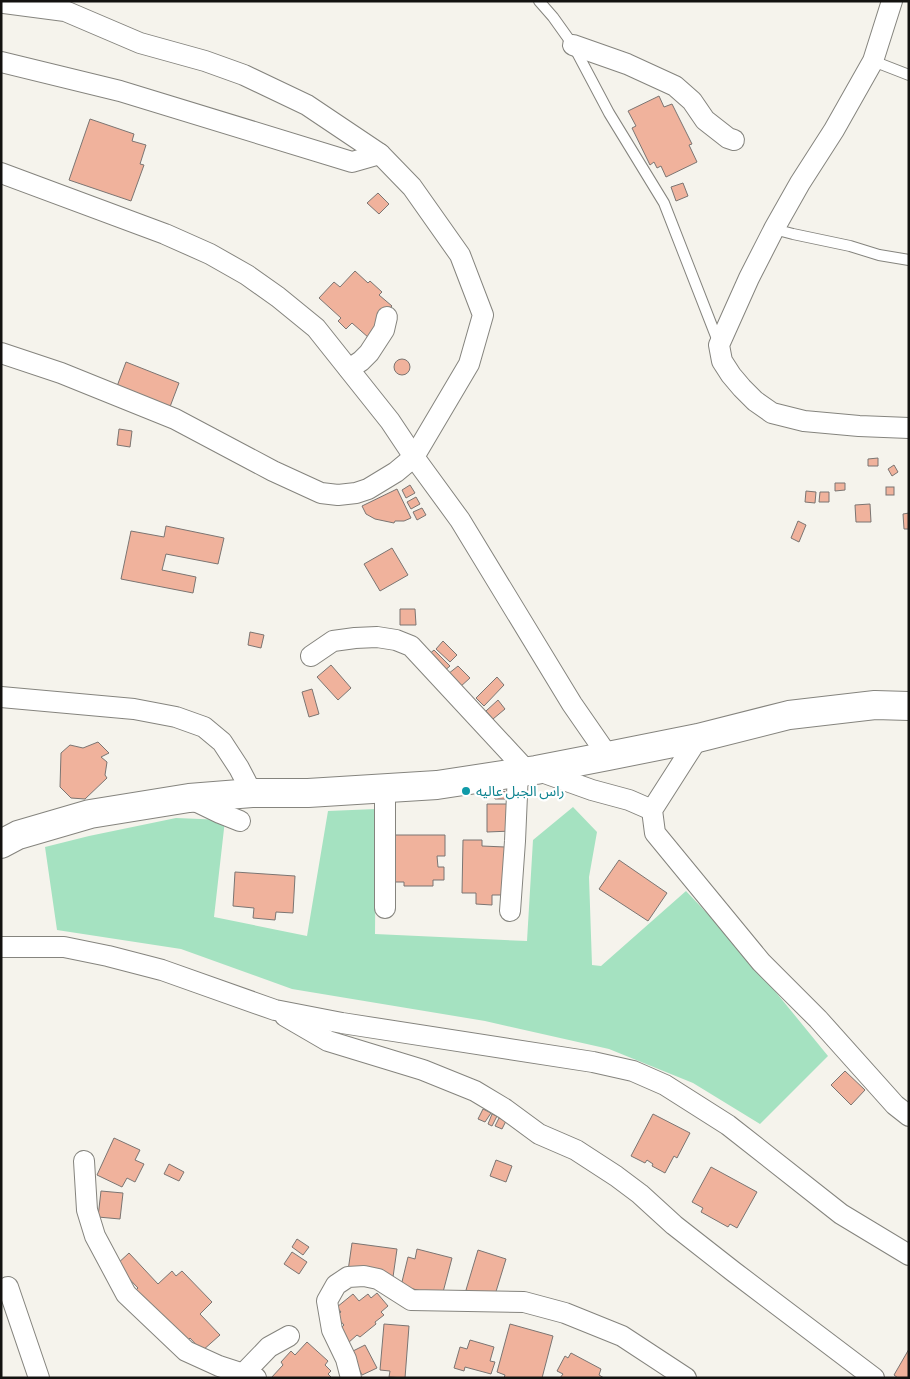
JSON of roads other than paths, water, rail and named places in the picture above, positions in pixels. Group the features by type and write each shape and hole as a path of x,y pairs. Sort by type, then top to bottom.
{"street":[{"path":"892,1 873,61 774,229 749,278 719,345 722,360 731,375 755,401 772,413 804,421 909,428"},
{"path":"1,2 65,11 140,43 204,61 244,75 307,105 380,154 412,188 460,255 483,315 469,364 414,457 396,472 362,491 338,495 320,493 175,420 61,373 1,353"},
{"path":"574,45 627,64 675,86 692,102 705,120 728,138 734,140"},
{"path":"1,62 120,91 352,162 380,154"},
{"path":"1,173 165,234 210,254 247,274 316,328 390,421 460,520 572,704 608,756"},
{"path":"350,369 369,353 384,330 387,317"},
{"path":"311,656 333,641 355,638 377,637 396,640 411,646 527,771 629,800 652,810"},
{"path":"1,698 134,709 176,717 204,727 222,742 252,793"},
{"path":"1,844 26,833 90,814 189,798 252,793 308,793 437,785 608,756 698,738 789,715 875,705 909,706"},
{"path":"698,738 652,810 655,833 761,962 818,1019 895,1105 909,1116"},
{"path":"510,911 515,842 527,771"},
{"path":"385,788 385,908"},
{"path":"189,798 240,821"},
{"path":"1,947 64,947 162,970 275,1010 342,1023 593,1062 633,1071 665,1085 728,1125 842,1214 909,1255"},
{"path":"275,1010 328,1041 423,1070 476,1091 539,1134 576,1150 640,1194 674,1225 874,1378"},
{"path":"84,1161 87,1210 95,1236 126,1294 186,1351 219,1366 250,1376 270,1347 289,1336"},
{"path":"352,1378 346,1359 332,1330 327,1301 336,1284 348,1277 364,1276 378,1279 411,1300 524,1302 565,1314 622,1336 686,1378"},
{"path":"8,1287 39,1378"}],"lane":[{"path":"539,1 574,45 609,113 664,203 719,345"},
{"path":"873,61 909,75"},
{"path":"774,229 850,246 879,255 909,260"}],"place":[{"name":"راس الجبل عاليه","path":"466,791"}]}
